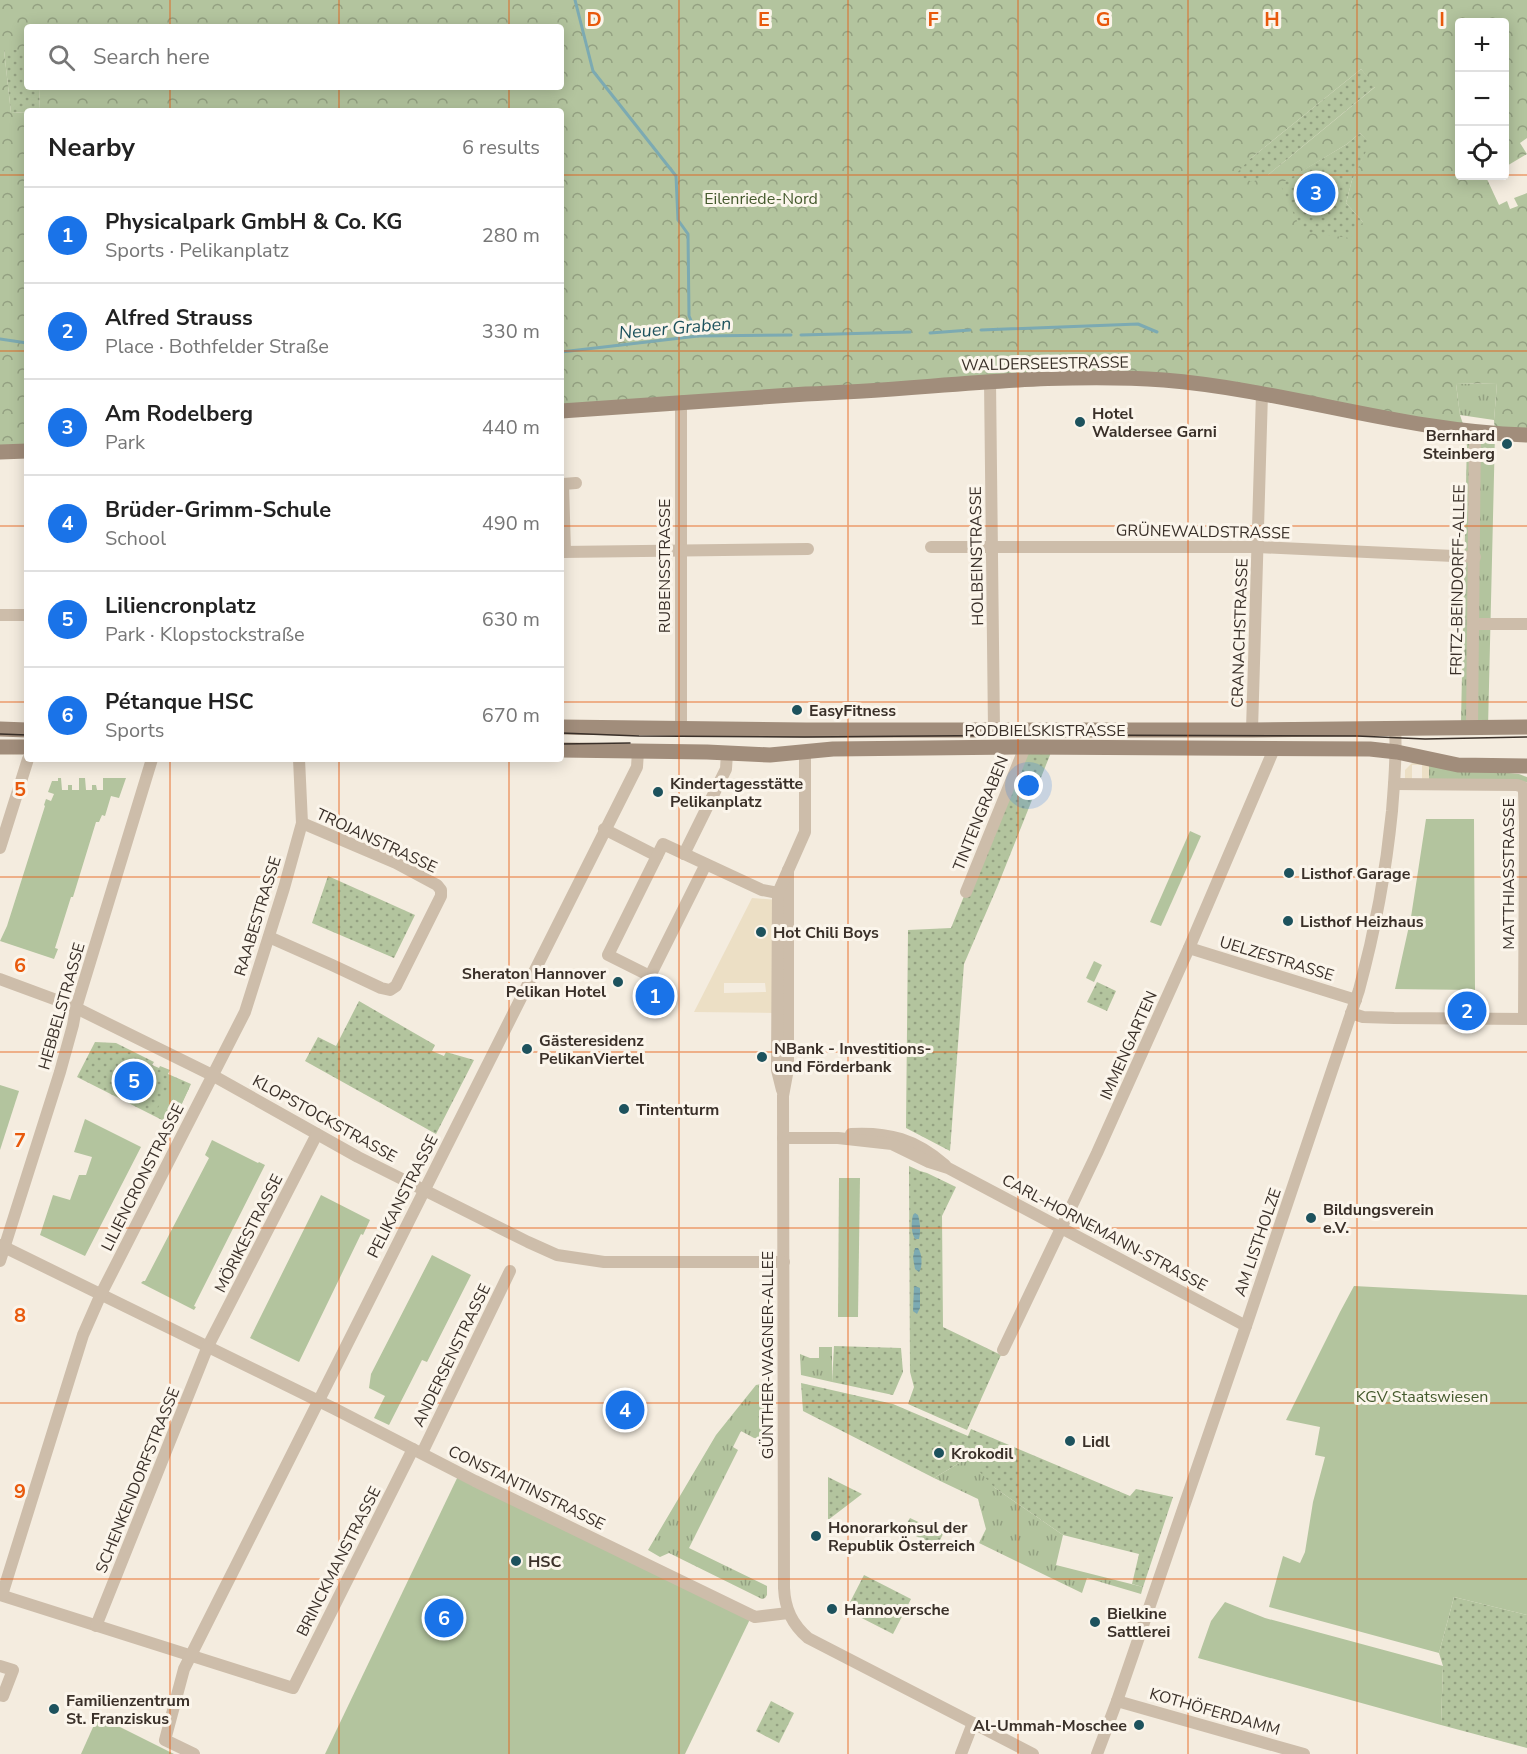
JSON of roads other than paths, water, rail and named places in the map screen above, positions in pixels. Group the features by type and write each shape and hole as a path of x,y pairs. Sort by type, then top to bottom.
{"main road":[{"name":"WALDERSEESTRASSE","path":"564,411 1072,377 1163,380 1262,393 1415,423 1527,435"},
{"path":"0,452 24,451"},
{"name":"PODBIELSKISTRASSE","path":"564,727 806,730 1252,730 1527,727"},
{"path":"638,751 639,728"},
{"path":"0,729 24,730"},
{"path":"805,752 806,730"},
{"path":"0,747 24,747"},
{"name":"PODBIELSKISTRASSE","path":"564,750 778,755 833,749 1025,747 1370,749 1397,752 1458,765 1525,767"}],"street":[{"name":"HOLBEINSTRASSE","path":"990,381 994,730"},
{"name":"CRANACHSTRASSE","path":"1252,730 1262,393"},
{"name":"RUBENSSTRASSE","path":"681,403 681,728"},
{"name":"FRITZ-BEINDORFF-ALLEE","path":"1472,729 1475,431"},
{"path":"564,535 567,484"},
{"name":"GRÜNEWALDSTRASSE","path":"931,547 1258,547 1475,557"},
{"path":"564,552 808,549"},
{"path":"0,615 24,615"},
{"path":"1474,624 1527,624"},
{"name":"AM LISTHOLZE","path":"1097,1754 1246,1326 1356,999 1370,948 1381,894 1397,752 1395,728"},
{"name":"TINTENGRABEN","path":"966,892 1025,747"},
{"name":"IMMENGARTEN","path":"1003,1350 1062,1228 1189,948 1274,749"},
{"name":"PELIKANSTRASSE","path":"194,1754 165,1740 184,1669 637,766 638,751"},
{"name":"GÜNTHER-WAGNER-ALLEE","path":"783,1096 777,1070 778,892 805,832 805,752"},
{"path":"684,854 726,769 727,753"},
{"path":"0,848 27,762"},
{"name":"HEBBELSTRASSE","path":"0,1261 2,1246 60,1072 76,1008 151,762"},
{"name":"RAABESTRASSE","path":"212,1075 245,1012 302,824 299,762"},
{"name":"MATTHIASSTRASSE","path":"1394,784 1517,785 1523,787 1526,1019"},
{"name":"TROJANSTRASSE","path":"269,937 390,990 396,986 441,896 441,890 427,880 396,864 302,824"},
{"path":"604,829 657,856"},
{"path":"706,864 650,976 608,955 663,844 762,890 778,892"},
{"name":"GÜNTHER-WAGNER-ALLEE","path":"788,870 788,1069 783,1096 784,1599 788,1613"},
{"name":"UELZESTRASSE","path":"1189,948 1356,999"},
{"name":"KLOPSTOCKSTRASSE","path":"0,979 70,1005 212,1075 358,1157 557,1255 604,1262 784,1262"},
{"path":"1351,1013 1363,1017 1526,1019"},
{"name":"LILIENCRONSTRASSE","path":"1,1595 83,1335 101,1294 212,1075"},
{"name":"CARL-HORNEMANN-STRASSE","path":"783,1138 838,1138 848,1134 871,1132 904,1140 933,1155 948,1168 1246,1326"},
{"name":"MÖRIKESTRASSE","path":"208,1346 317,1134"},
{"name":"CONSTANTINSTRASSE","path":"2,1246 755,1617 788,1613"},
{"name":"ANDERSENSTRASSE","path":"418,1451 510,1271"},
{"name":"SCHENKENDORFSTRASSE","path":"96,1626 208,1346"},
{"name":"BRINCKMANSTRASSE","path":"191,1655 293,1688 418,1451"},
{"path":"1,1595 191,1655"},
{"path":"788,1613 798,1629 808,1638 1033,1754"},
{"path":"0,1666 13,1670 3,1696"},
{"name":"KOTHÖFERDAMM","path":"1117,1701 1304,1754"},
{"path":"961,1754 973,1723"}],"water":[{"path":"915,1213 919,1221 919,1239 915,1239 912,1230 912,1218"},
{"path":"915,1248 918,1248 921,1256 919,1272 915,1269 913,1257"},
{"path":"915,1286 920,1288 920,1308 917,1314 913,1311"}],"waterway":[{"path":"575,0 593,71 676,176 678,220 688,234 689,316 698,336"},
{"name":"Neuer Graben","path":"981,330 1138,324 1157,332"},
{"name":"Neuer Graben","path":"930,333 970,330"},
{"name":"Neuer Graben","path":"801,335 910,332"},
{"name":"Neuer Graben","path":"564,352 698,336 791,335"},
{"name":"Neuer Graben","path":"0,339 24,343"}],"tram line":[{"path":"564,733 805,737 1056,735 1357,736 1425,739 1527,737"},
{"path":"0,734 24,735"},
{"path":"564,744 630,743"}],"place":[{"name":"Am Rodelberg","path":"1316,193"},
{"name":"Hotel Waldersee Garni","path":"1080,422"},
{"name":"Bernhard Steinberg","path":"1507,444"},
{"name":"EasyFitness","path":"797,710"},
{"name":"Kindertagesstätte Pelikanplatz","path":"658,792"},
{"name":"Listhof Garage","path":"1289,873"},
{"name":"Listhof Heizhaus","path":"1288,921"},
{"name":"Hot Chili Boys","path":"761,932"},
{"name":"Sheraton Hannover Pelikan Hotel","path":"618,982"},
{"name":"Physicalpark GmbH & Co. KG","path":"655,996"},
{"name":"Alfred Strauss","path":"1467,1011"},
{"name":"Gästeresidenz PelikanViertel","path":"527,1049"},
{"name":"NBank - Investitions- und Förderbank","path":"762,1057"},
{"name":"Liliencronplatz","path":"134,1081"},
{"name":"Tintenturm","path":"624,1109"},
{"name":"Bildungsverein e.V.","path":"1311,1218"},
{"name":"Brüder-Grimm-Schule","path":"625,1410"},
{"name":"Lidl","path":"1070,1441"},
{"name":"Krokodil","path":"939,1453"},
{"name":"Honorarkonsul der Republik Österreich","path":"816,1536"},
{"name":"HSC","path":"516,1561"},
{"name":"Hannoversche","path":"832,1609"},
{"name":"Pétanque HSC","path":"444,1618"},
{"name":"Bielkine Sattlerei","path":"1095,1622"},
{"name":"Familienzentrum St. Franziskus","path":"54,1709"},
{"name":"Al-Ummah-Moschee","path":"1139,1725"}],"park label":[{"name":"Eilenriede-Nord","path":"761,198"},
{"name":"KGV Staatswiesen","path":"1422,1396"}]}
